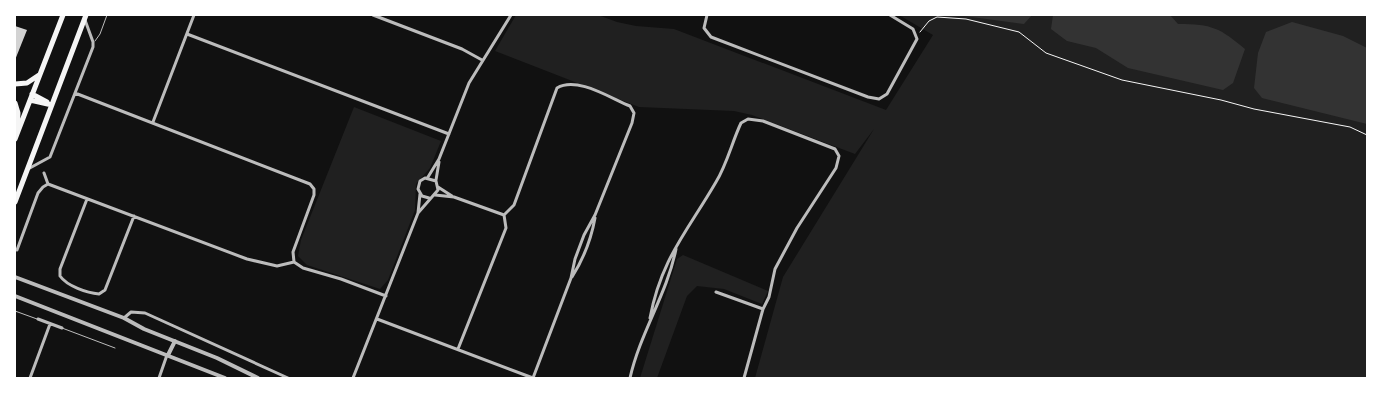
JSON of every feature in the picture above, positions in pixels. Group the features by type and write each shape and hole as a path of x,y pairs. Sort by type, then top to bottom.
{"main road":[{"path":"16,136 63,15"},
{"path":"15,202 86,17"},
{"path":"15,84 27,83 40,76"},
{"path":"32,94 52,105"},
{"path":"30,100 52,105"},
{"path":"15,103 18,113 16,136"}],"street":[{"path":"153,122 194,15"},
{"path":"373,15 462,49 482,60"},
{"path":"418,214 420,194 418,183 428,177 439,159 469,84 511,15"},
{"path":"707,15 704,28 712,37 868,97 879,99 887,94 917,39 913,29 890,15"},
{"path":"28,169 50,157 75,93 93,42 86,17"},
{"path":"187,34 449,134"},
{"path":"376,320 533,378 571,278 575,259 584,235 595,215 634,113 630,106 577,85 565,83 557,88 514,205 504,216"},
{"path":"75,93 310,184 314,195 293,252 294,262"},
{"path":"630,378 650,318 656,289 667,260 688,224 716,183 737,131 744,120 755,119 835,149 839,156 836,168 785,249 776,270 744,378"},
{"path":"435,195 438,187 436,181 439,159"},
{"path":"44,173 48,184"},
{"path":"428,177 436,181"},
{"path":"17,250 38,193 42,187 48,184 247,259 276,266 294,262 303,268 342,279 386,296"},
{"path":"438,187 454,197 504,216"},
{"path":"420,194 430,198"},
{"path":"355,377 418,214 430,198 435,195 454,197"},
{"path":"87,198 60,269 60,276 67,283 92,293 99,294 105,290 134,216"},
{"path":"571,278 582,262 591,238 595,215"},
{"path":"458,349 506,228 504,216"},
{"path":"650,318 663,292 676,246"},
{"path":"15,277 124,318 144,329 258,378"},
{"path":"716,292 763,309"},
{"path":"15,296 225,378"},
{"path":"124,318 131,312 145,313 288,378"},
{"path":"38,319 62,328"},
{"path":"30,378 50,324"},
{"path":"159,378 174,341"},
{"path":"208,371 210,378"}],"lane":[{"path":"93,42 100,34 107,15"},
{"path":"15,311 38,319"},
{"path":"62,328 115,348"}],"path":[{"path":"922,32 933,18 966,19 1012,30 1026,36 1046,52 1122,80 1254,109 1350,127 1367,135"}],"shaded area":[{"path":"516,15 598,15 636,26 674,29 886,110 933,35 899,15 1367,15 1367,378 755,378 783,277 874,129 855,154 752,115 734,111 639,107 495,51"},
{"path":"957,15 1032,15 1024,24"},
{"path":"1053,15 1170,15 1178,24 1208,26 1222,32 1245,49 1233,83 1223,90 1128,68 1096,48 1067,41 1051,29"},
{"path":"1292,22 1343,36 1367,48 1367,124 1262,98 1254,88 1258,53 1266,32"},
{"path":"354,107 441,141 430,168 416,184 415,210 388,280 380,289 307,265 298,256 301,240"},
{"path":"683,255 768,291 762,304 724,289 697,286 687,296 657,378 640,378 677,259"}],"building":[{"path":"15,26 27,30 15,60"}]}
